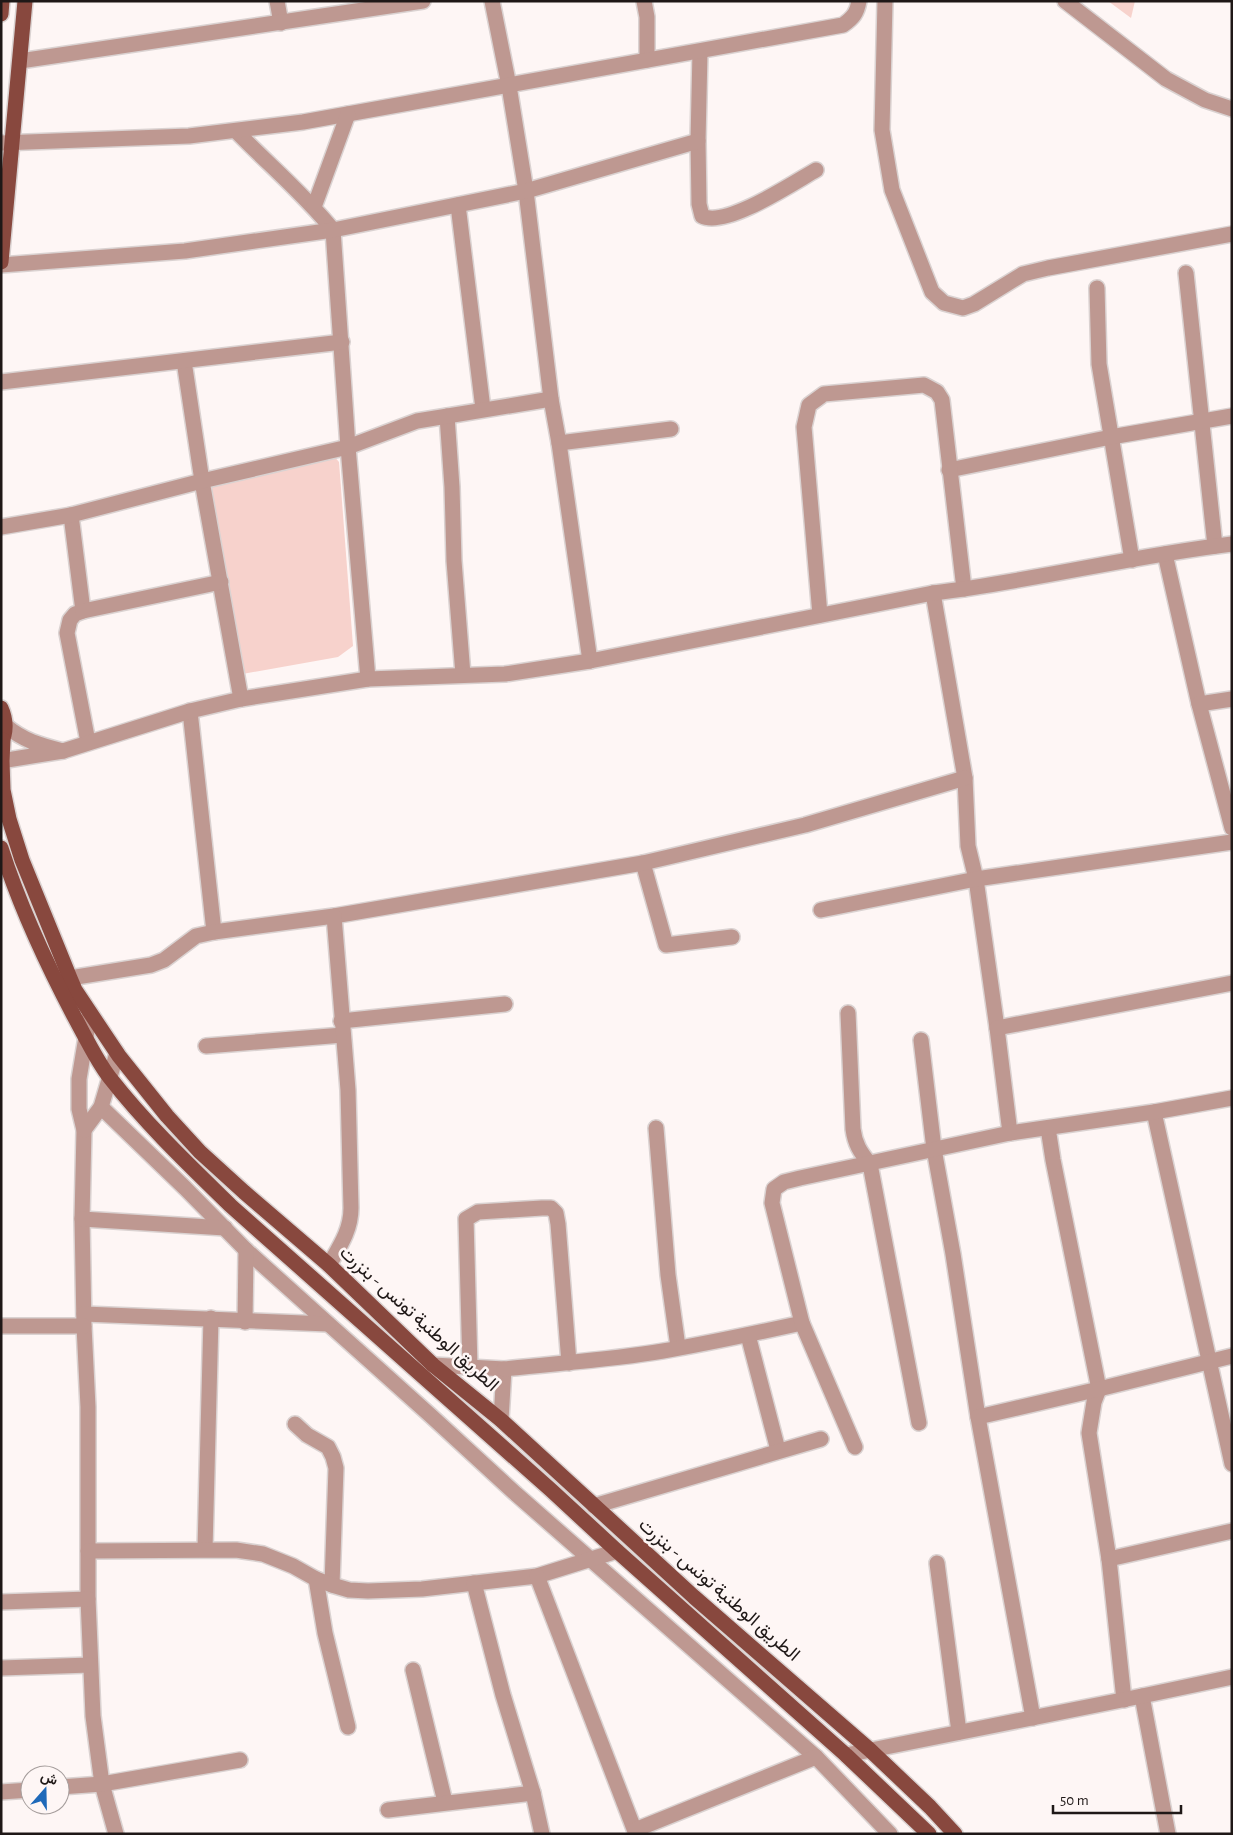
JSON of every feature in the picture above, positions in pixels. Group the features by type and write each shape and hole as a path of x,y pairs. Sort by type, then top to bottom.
{"main road":[{"path":"1,14 2,1"},
{"path":"1,263 7,144 20,61 25,1"},
{"name":"الطريق الوطنية تونس - بنزرت","path":"1,708 4,715 1,761 3,790 9,819 22,860 70,978 90,1013 117,1053 167,1116 200,1152 330,1265 434,1365 501,1420 694,1597 870,1750 930,1807 955,1834"},
{"name":"الطريق الوطنية تونس - بنزرت","path":"1,848 15,890 51,974 85,1037 109,1077 184,1161 231,1206 529,1470 846,1755 930,1834"},
{"path":"529,1470 542,1459"}],"street":[{"path":"277,1 281,23"},
{"path":"20,61 423,1"},
{"path":"492,1 509,86 526,191 551,399 590,661"},
{"path":"644,1 647,17 647,60"},
{"path":"7,144 189,136 348,114 843,25 853,19 857,12 859,1"},
{"path":"885,1 882,130 892,190 932,292 944,303 963,308 974,304 1023,274 1048,268 1232,234"},
{"path":"1065,1 1166,79 1205,100 1232,109"},
{"path":"700,52 698,141 700,212 702,216 707,218 723,217 744,210 816,170"},
{"path":"314,207 348,114"},
{"path":"236,131 314,207 334,230 348,448 368,679"},
{"path":"1,263 185,251 334,230 526,191 698,141"},
{"path":"458,204 483,409"},
{"path":"1186,273 1215,546"},
{"path":"1097,288 1099,364 1132,560"},
{"path":"1,382 342,342"},
{"path":"184,361 202,481 241,699"},
{"path":"820,615 804,427 809,405 824,394 924,385 938,392 942,400 964,589"},
{"path":"1,527 70,515 202,481 348,448 417,421 551,399"},
{"path":"447,416 452,487 454,561 463,675"},
{"path":"949,470 1232,416"},
{"path":"559,443 672,429"},
{"path":"70,515 83,610"},
{"path":"1,761 63,751 190,711 241,699 368,679 505,674 590,661 933,593 1232,544"},
{"path":"1165,554 1200,704 1232,828"},
{"path":"88,742 67,633 70,620 75,614 83,610 221,582"},
{"path":"933,593 966,778 968,846 976,878 1010,1133"},
{"path":"1200,704 1232,699"},
{"path":"190,711 214,932"},
{"path":"3,737 19,737 34,744 63,751"},
{"path":"70,978 151,965 164,960 196,936 334,916 643,863 805,825 966,778"},
{"path":"821,910 976,878 1232,842"},
{"path":"643,863 666,945 732,937"},
{"path":"330,1265 351,1221 348,1090 334,916"},
{"path":"997,1028 1232,983"},
{"path":"206,1046 505,1004"},
{"path":"90,1013 79,1079 79,1109 84,1130 82,1219 88,1407 90,1665 93,1716 102,1784 116,1834"},
{"path":"848,1013 853,1129 859,1151 870,1164 919,1423"},
{"path":"921,1040 934,1150 953,1254 978,1417 1034,1718"},
{"path":"84,1130 102,1107 117,1053"},
{"path":"855,1447 802,1323 772,1203 774,1189 784,1182 1010,1133 1154,1112 1232,1098"},
{"path":"102,1107 246,1250 590,1560 816,1758 890,1834"},
{"path":"1154,1112 1232,1464"},
{"path":"656,1128 668,1275 678,1348"},
{"path":"1048,1128 1099,1389 1094,1402 1089,1433 1109,1559 1124,1700"},
{"path":"470,1367 466,1220 478,1212 542,1208 551,1208 556,1214 558,1224 570,1363"},
{"path":"82,1219 225,1228"},
{"path":"245,1322 246,1250"},
{"path":"204,1549 211,1318"},
{"path":"1,1326 84,1320 211,1318 245,1322 328,1324"},
{"path":"434,1365 504,1369 570,1363 665,1351 802,1323"},
{"path":"748,1335 778,1450"},
{"path":"978,1417 1232,1356"},
{"path":"501,1420 504,1369"},
{"path":"295,1424 308,1435 328,1447 336,1468 332,1585"},
{"path":"594,1506 821,1438"},
{"path":"1109,1559 1232,1531"},
{"path":"88,1551 236,1550 263,1554 332,1585 349,1590 368,1592 422,1589 537,1576 617,1551"},
{"path":"937,1563 959,1732"},
{"path":"537,1576 635,1832 816,1758"},
{"path":"316,1579 325,1633 348,1727"},
{"path":"474,1583 503,1695 533,1792 542,1834"},
{"path":"1,1602 88,1599"},
{"path":"1,1668 90,1665"},
{"path":"414,1670 445,1802"},
{"path":"846,1755 1124,1700 1232,1676"},
{"path":"1142,1696 1168,1834"},
{"path":"70,1786 102,1784 240,1760"},
{"path":"1,1792 20,1791"},
{"path":"388,1810 533,1792"}],"shaded area":[{"path":"1108,1 1135,1 1131,18"},
{"path":"333,455 339,462 353,646 338,657 237,675 210,484"}]}
